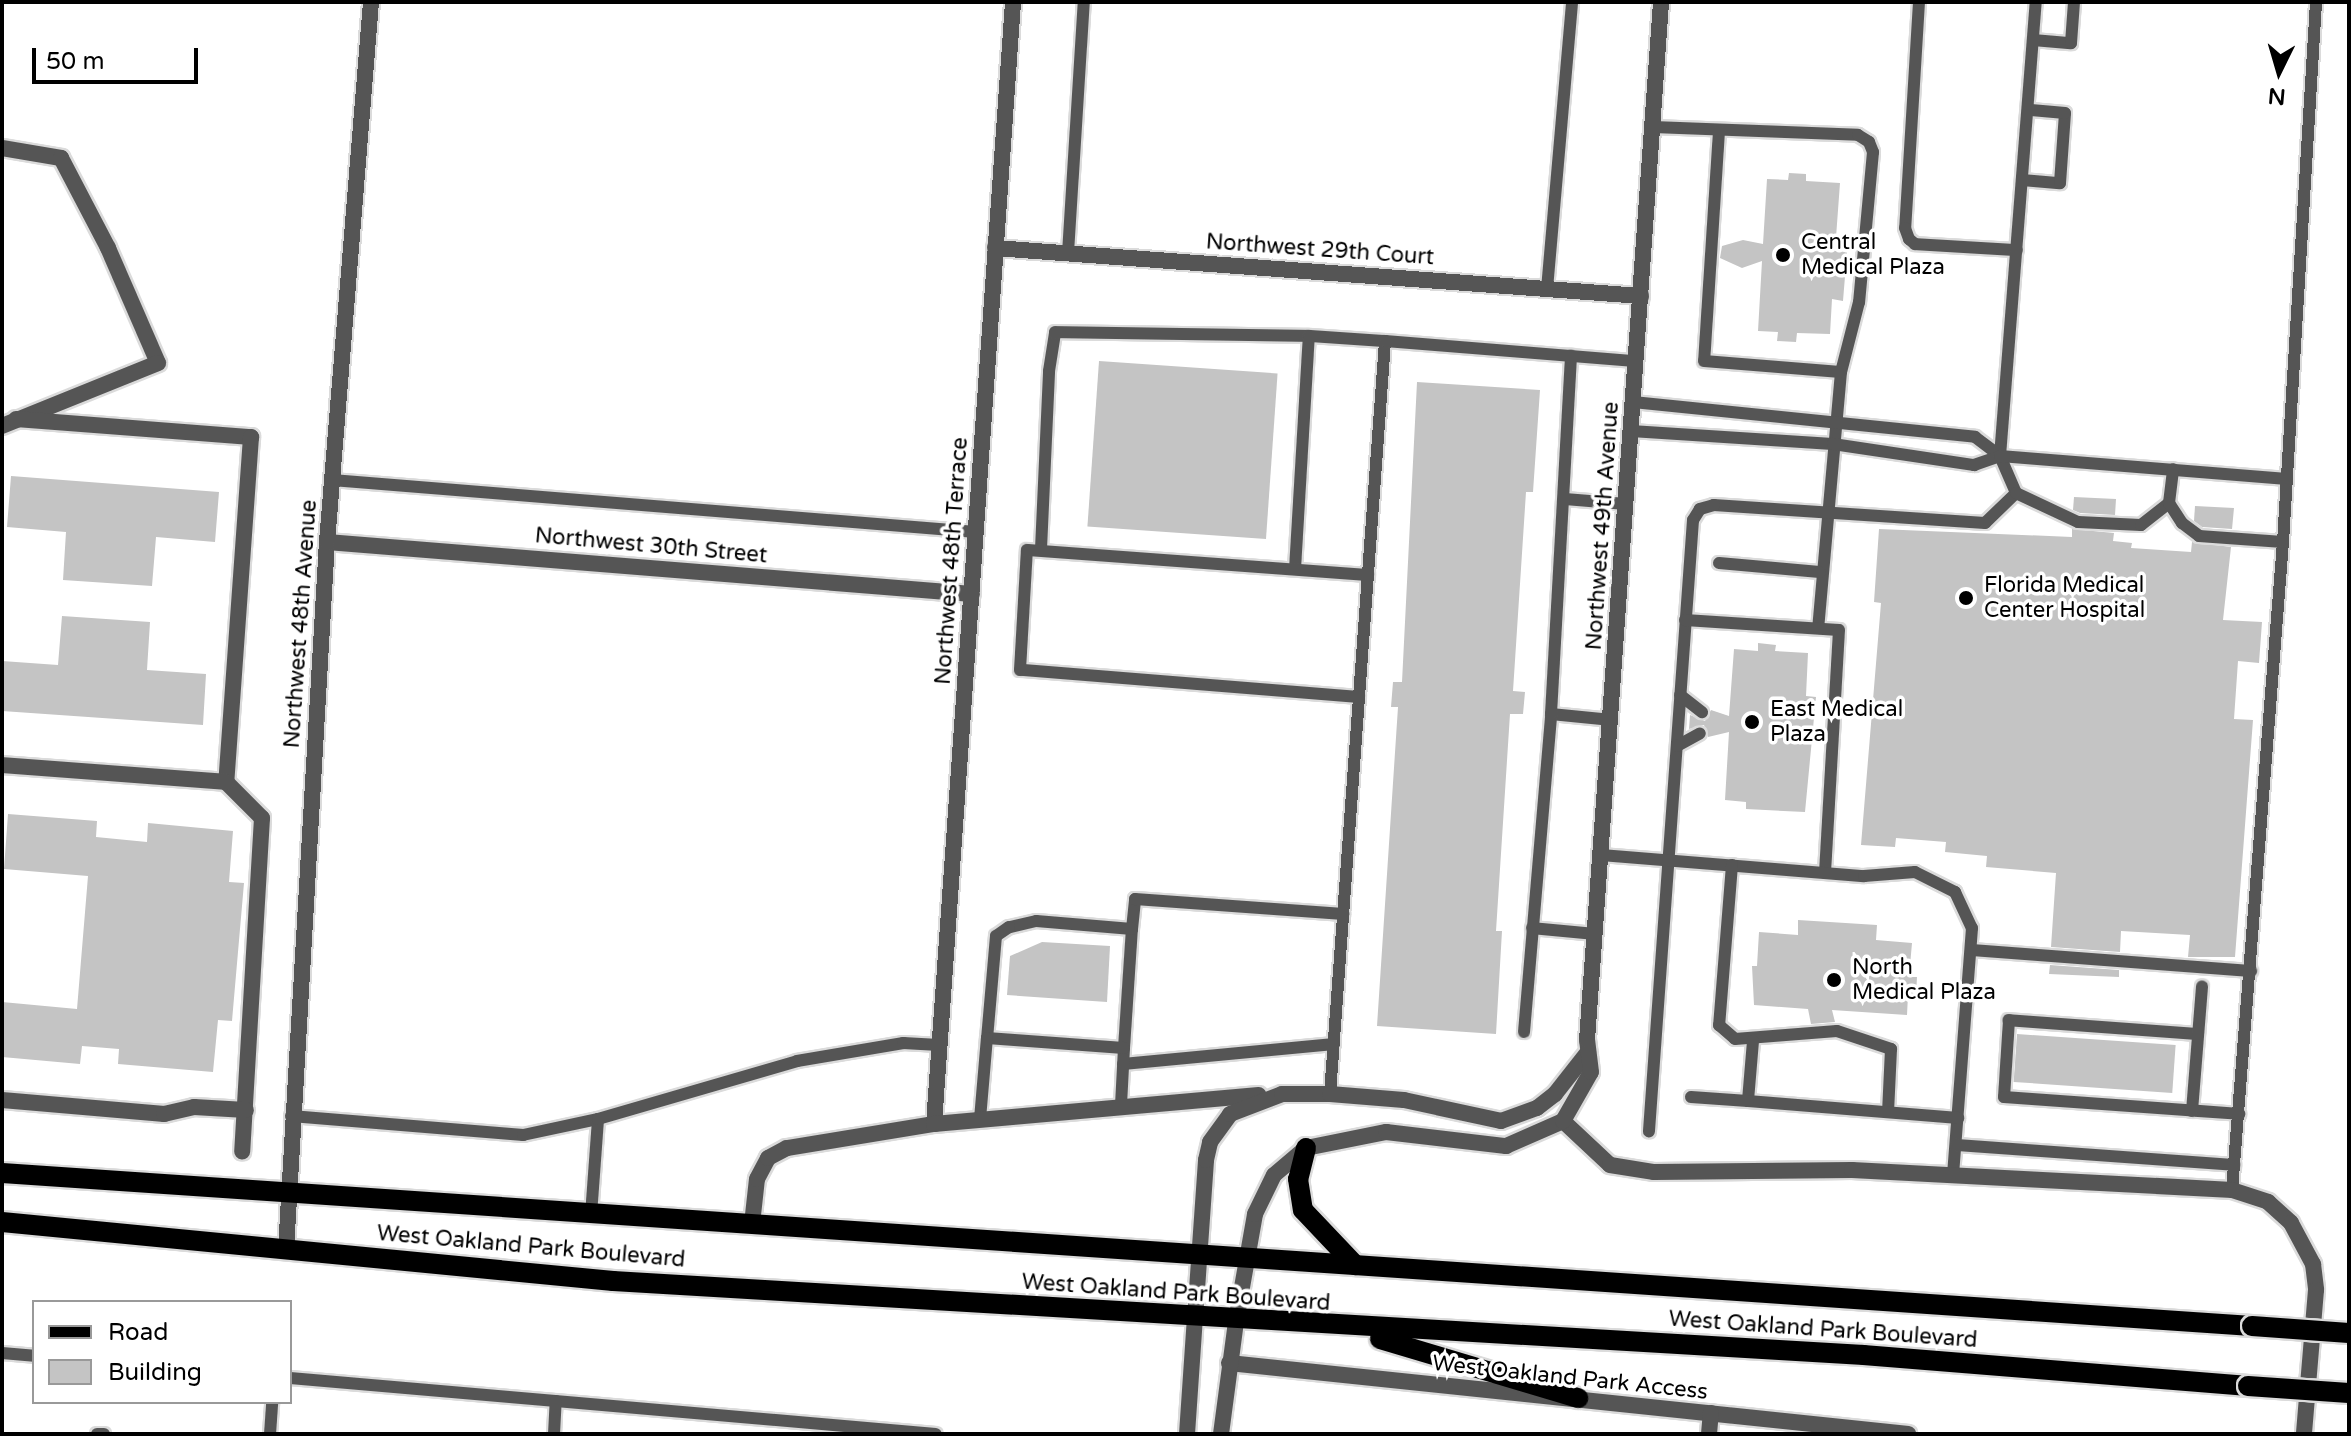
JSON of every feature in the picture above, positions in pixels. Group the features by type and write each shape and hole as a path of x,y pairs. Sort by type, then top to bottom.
{"main road":[{"path":"1306,1148 1298,1179 1303,1210 1355,1265"},
{"name":"West Oakland Park Boulevard","path":"2,1173 286,1196 752,1224 2349,1333"},
{"name":"West Oakland Park Boulevard","path":"2,1222 613,1281 1337,1328 1864,1355 2349,1393"},
{"path":"1337,1328 1578,1398"}],"street":[{"name":"Northwest 48th Avenue","path":"286,1250 286,1196 327,542 371,2"},
{"name":"Northwest 48th Terrace","path":"934,1124 1013,2"},
{"name":"Northwest 49th Avenue","path":"1563,1121 1585,1088 1591,1072 1588,1052 1595,934 1661,2"},
{"path":"2,148 61,158 108,248 158,363 9,422"},
{"name":"Northwest 29th Court","path":"995,248 1641,296"},
{"path":"9,422 251,437 226,782"},
{"name":"Northwest 30th Street","path":"327,542 972,594"},
{"path":"2,765 226,782 262,818 242,1151"},
{"path":"752,1224 755,1185 768,1158 787,1148 934,1124 1121,1105 1282,1094 1404,1100 1501,1121 1537,1108 1555,1094 1588,1052"},
{"path":"1187,1434 1210,1142 1230,1114 1282,1094"},
{"path":"2,1100 164,1114 194,1107 246,1110"},
{"path":"1221,1434 1246,1257 1255,1214 1274,1175 1306,1148 1386,1132 1506,1146 1563,1121 1610,1165 1654,1172 1953,1176 2232,1190 2268,1202 2291,1223 2313,1264 2316,1290 2304,1434"},
{"name":"West Oakland Park Access","path":"1229,1363 1498,1394 1578,1398 1908,1434"},
{"path":"1709,1434 1711,1413"}],"lane":[{"path":"1068,253 1084,2"},
{"path":"1547,289 1572,2"},
{"path":"1919,2 1905,228 1909,239 1915,244 2017,250"},
{"path":"2036,2 2000,456 2016,493 2078,522 2141,525 2169,503"},
{"path":"2033,40 2071,43 2074,2"},
{"path":"2232,1190 2283,542 2316,2"},
{"path":"2022,180 2060,183 2065,113 2028,110"},
{"path":"1653,127 1858,135 1869,142 1873,152 1859,302 1841,372 1825,512 1818,628"},
{"path":"1719,131 1704,361 1841,372"},
{"path":"1041,549 1055,332 1309,336 1635,361"},
{"path":"1295,569 1309,336"},
{"path":"1330,1094 1385,341"},
{"path":"1524,1032 1551,714 1571,356"},
{"path":"1633,402 1836,418 1975,437 2000,456"},
{"path":"1631,431 1833,444 1974,465 2000,456 2287,479"},
{"path":"2173,469 2169,503 2182,523 2199,536 2283,542"},
{"path":"332,480 976,532"},
{"path":"1649,1131 1693,520 1700,509 1714,505 1985,523 2016,493"},
{"path":"1565,499 1626,504"},
{"path":"1359,697 1020,670 1027,550 1368,575"},
{"path":"1719,563 1820,572"},
{"path":"1685,620 1839,630 1825,873"},
{"path":"1680,695 1702,712"},
{"path":"1551,714 1612,720"},
{"path":"1677,746 1700,733"},
{"path":"1601,855 1864,876 1915,872 1938,879 1955,892 1972,928 1953,1176"},
{"path":"1732,865 1719,1025 1735,1039 1753,1041 1810,1030 1837,1031 1891,1049 1888,1112"},
{"path":"1121,1105 1135,899 1343,914"},
{"path":"980,1119 996,936 1009,927 1036,921 1132,929"},
{"path":"1532,928 1595,934"},
{"path":"1971,950 2251,971"},
{"path":"2192,1111 2202,986"},
{"path":"2198,1034 2009,1020 2004,1097 2239,1114"},
{"path":"987,1038 1124,1048"},
{"path":"1748,1101 1753,1041"},
{"path":"291,1116 523,1135 598,1119 797,1061 903,1043 939,1045"},
{"path":"1123,1064 1334,1044"},
{"path":"1691,1097 1958,1118"},
{"path":"591,1215 598,1119"},
{"path":"1956,1145 2234,1165"},
{"path":"2,1353 32,1356"},
{"path":"292,1378 936,1434"},
{"path":"554,1434 556,1401"},
{"path":"270,1434 272,1404"},
{"path":"97,1434 104,1434"}],"building":[{"name":"Central Medical Plaza","path":"1789,173 1806,174 1806,181 1840,183 1835,251 1847,252 1843,301 1832,299 1830,334 1797,333 1796,342 1777,341 1778,332 1758,331 1762,261 1742,268 1720,258 1722,246 1743,240 1763,244 1767,179 1788,180"},
{"path":"1099,361 1278,373 1266,539 1087,527"},
{"path":"1417,382 1540,390 1533,492 1526,492 1513,691 1525,692 1523,714 1510,714 1496,931 1502,931 1496,1034 1377,1026 1398,707 1391,707 1393,682 1402,682"},
{"path":"11,476 219,492 215,542 156,537 152,586 63,580 66,532 7,527"},
{"path":"2074,497 2116,499 2115,515 2073,510"},
{"path":"2195,506 2234,508 2232,529 2202,527 2194,521"},
{"path":"1879,529 2072,537 2072,529 2114,533 2113,541 2132,543 2131,548 2191,552 2192,542 2231,547 2223,620 2262,622 2259,663 2238,661 2234,719 2253,720 2235,957 2188,957 2190,935 2121,931 2120,952 2051,947 2056,873 1986,867 1987,856 1945,852 1946,842 1896,838 1895,847 1861,845 1881,603 1874,602"},
{"path":"62,616 150,622 147,670 206,674 203,725 2,711 2,661 58,665"},
{"name":"East Medical Plaza","path":"1758,643 1776,645 1775,651 1808,653 1806,696 1816,697 1805,812 1746,809 1746,802 1725,800 1729,732 1708,737 1704,725 1689,729 1690,715 1705,721 1711,710 1729,716 1734,649 1758,651"},
{"path":"8,814 97,821 96,837 147,842 148,823 233,831 229,882 244,883 232,1021 218,1020 213,1072 118,1064 119,1049 82,1046 80,1064 2,1057 2,1002 77,1009 88,876 4,869"},
{"name":"North Medical Plaza","path":"1798,920 1877,925 1876,940 1912,943 1909,977 1917,977 1916,995 1908,995 1907,1015 1832,1010 1835,1022 1811,1024 1808,1009 1754,1005 1752,966 1757,966 1759,932 1798,935"},
{"path":"1042,942 1110,946 1107,1002 1007,995 1010,956"},
{"path":"2050,965 2119,970 2119,977 2049,974"},
{"path":"2017,1034 2176,1045 2172,1093 2014,1082"}],"place":[{"name":"Central Medical Plaza","path":"1783,255"},
{"name":"Florida Medical Center Hospital","path":"1966,598"},
{"name":"East Medical Plaza","path":"1752,722"},
{"name":"North Medical Plaza","path":"1834,980"}]}
